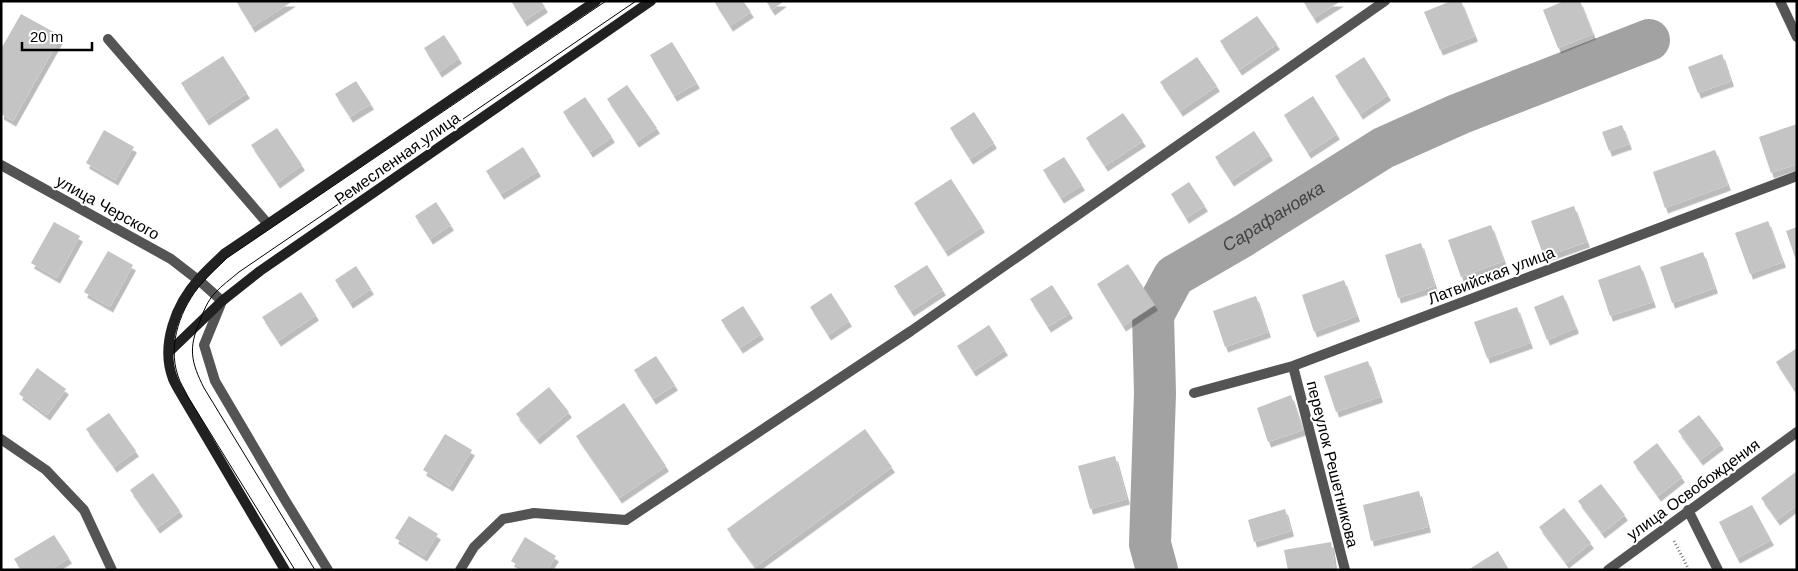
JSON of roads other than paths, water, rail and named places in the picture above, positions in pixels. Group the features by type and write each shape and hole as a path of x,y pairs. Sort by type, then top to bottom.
{"street":[{"name":"Ремесленная улица","path":"285,570 184,399 173,377 168,352 172,328 183,302 198,280 224,254 596,1"},
{"name":"Ремесленная улица","path":"168,352 222,301 260,270 651,1"},
{"path":"460,570 474,547 503,519 534,513 626,520 911,331 1385,1"},
{"path":"1780,1 1797,37"},
{"path":"108,39 268,224"},
{"name":"улица Черского","path":"1,165 171,259 222,301"},
{"name":"Латвийская улица","path":"1194,393 1292,366 1797,176"},
{"path":"222,301 204,345 215,381 284,500 328,570"},
{"name":"переулок Решетникова","path":"1292,366 1345,570"},
{"name":"улица Освобождения","path":"1608,570 1797,432"},
{"path":"1,439 46,470 84,510 112,570"},
{"path":"1688,510 1718,570"}],"waterway":[{"name":"Сарафановка","path":"1157,570 1150,544 1155,393 1153,315 1174,276 1243,236 1383,148 1459,114 1649,40"}],"tram line":[{"path":"295,570 188,397 179,379 175,364 175,339 178,326 188,303 202,283 227,258 606,1"},
{"path":"315,570 204,388 196,370 193,355 194,339 208,303 212,296 239,272 636,1"}]}
